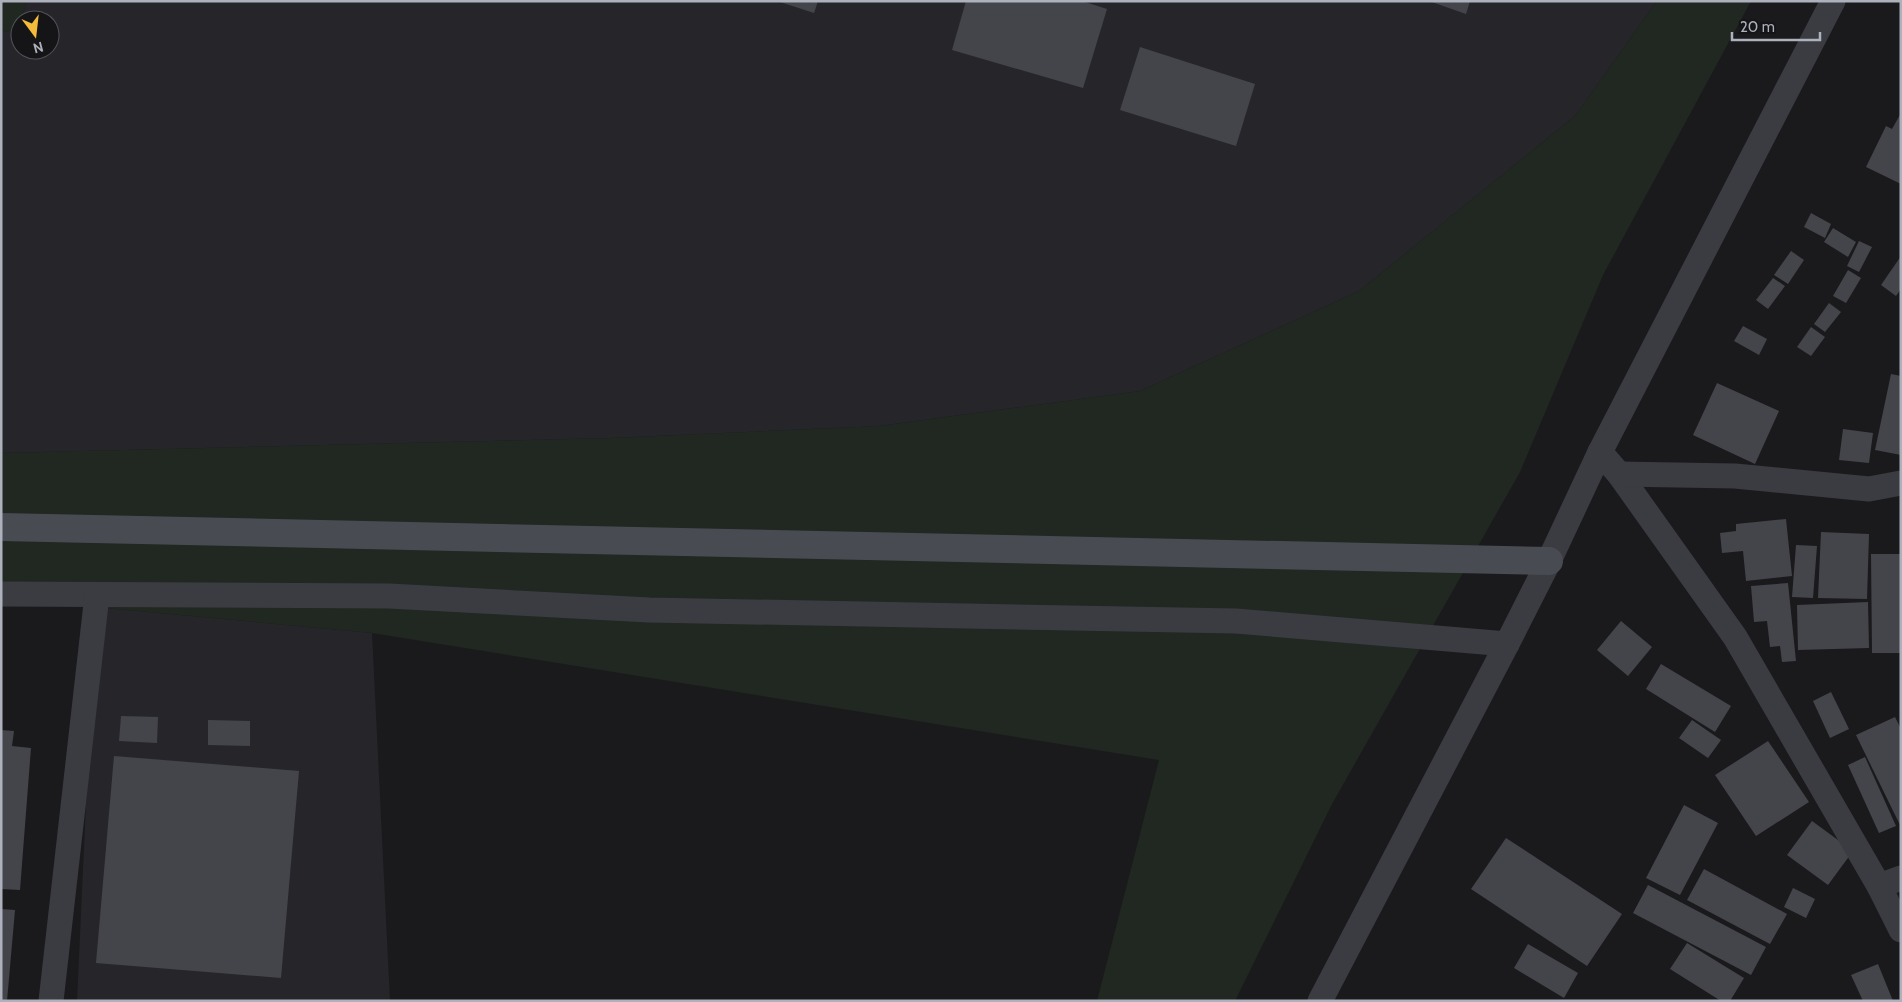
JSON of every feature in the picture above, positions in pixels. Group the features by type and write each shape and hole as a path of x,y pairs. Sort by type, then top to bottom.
{"street":[{"path":"1320,1001 1508,644 1600,452 1833,1"},
{"path":"1600,452 1619,474 1735,637 1890,882 1901,930"},
{"path":"1619,474 1735,476 1869,489 1901,483"},
{"path":"1,527 1549,561"},
{"path":"1,594 389,596 649,610 1236,621 1508,644"},
{"path":"51,1001 97,595"}],"shaded area":[{"path":"1,1 26,1 24,10 10,10 10,32 1,30"},
{"path":"26,1 1657,1 1575,116 1359,291 1140,391 879,426 611,438 1,453 1,30 10,32 10,60 60,60 60,10 24,10"},
{"path":"1657,1 1751,1 1603,275 1520,472 1332,804 1235,1001 1097,1001 1159,760 372,633 95,607 1,605 1,453 611,438 879,426 1140,391 1359,291 1575,116"},
{"path":"95,607 372,633 390,1001 77,1001"}],"building":[{"path":"777,1 818,1 814,13"},
{"path":"966,1 1082,1 1107,9 1083,88 952,50"},
{"path":"1429,1 1470,1 1466,14"},
{"path":"1140,47 1255,84 1236,146 1120,110"},
{"path":"1901,113 1901,184 1866,167 1886,126 1892,129"},
{"path":"1811,213 1831,224 1825,238 1804,227"},
{"path":"1833,228 1856,242 1848,257 1824,242"},
{"path":"1859,241 1872,247 1859,272 1847,266"},
{"path":"1791,251 1804,260 1788,284 1774,275"},
{"path":"1901,256 1901,289 1896,296 1881,285"},
{"path":"1848,270 1861,278 1846,303 1833,296"},
{"path":"1773,278 1785,286 1768,309 1756,300"},
{"path":"1829,303 1841,312 1825,332 1814,324"},
{"path":"1743,326 1767,339 1759,355 1734,341"},
{"path":"1811,327 1825,337 1811,356 1797,347"},
{"path":"1891,374 1901,376 1901,455 1875,450"},
{"path":"1717,383 1779,411 1755,464 1693,435"},
{"path":"1843,429 1873,433 1869,463 1839,460"},
{"path":"1786,519 1792,576 1746,581 1743,551 1722,553 1720,533 1736,531 1736,524"},
{"path":"1821,532 1869,534 1867,599 1818,598"},
{"path":"1796,545 1817,546 1813,598 1792,597"},
{"path":"1871,554 1901,554 1901,653 1872,653"},
{"path":"1788,583 1796,661 1782,662 1780,646 1770,647 1767,621 1754,622 1751,586"},
{"path":"1868,602 1869,648 1798,650 1797,605"},
{"path":"1621,621 1652,647 1628,676 1597,650"},
{"path":"1661,664 1731,706 1715,732 1646,689"},
{"path":"1831,692 1849,729 1830,738 1813,701"},
{"path":"121,716 158,717 157,743 119,741"},
{"path":"1895,717 1901,729 1901,827 1856,735"},
{"path":"208,720 250,721 250,746 208,745"},
{"path":"1692,720 1721,740 1708,758 1679,738"},
{"path":"1,730 14,731 12,746 31,748 20,890 1,889"},
{"path":"1768,741 1809,802 1756,836 1715,775"},
{"path":"114,756 299,771 281,978 96,963"},
{"path":"1865,757 1896,826 1879,833 1848,765"},
{"path":"1684,805 1718,823 1680,895 1646,878"},
{"path":"1812,821 1853,851 1828,885 1787,855"},
{"path":"1506,838 1622,914 1587,966 1471,889"},
{"path":"1704,869 1787,914 1770,944 1687,900"},
{"path":"1648,885 1766,947 1751,975 1633,913"},
{"path":"1793,888 1815,899 1806,918 1784,907"},
{"path":"1,909 15,910 7,1001 1,1001"},
{"path":"1687,943 1744,978 1730,1001 1721,1001 1670,969"},
{"path":"1528,944 1578,973 1564,998 1514,968"},
{"path":"1878,964 1893,1001 1863,1001 1851,975"}]}
